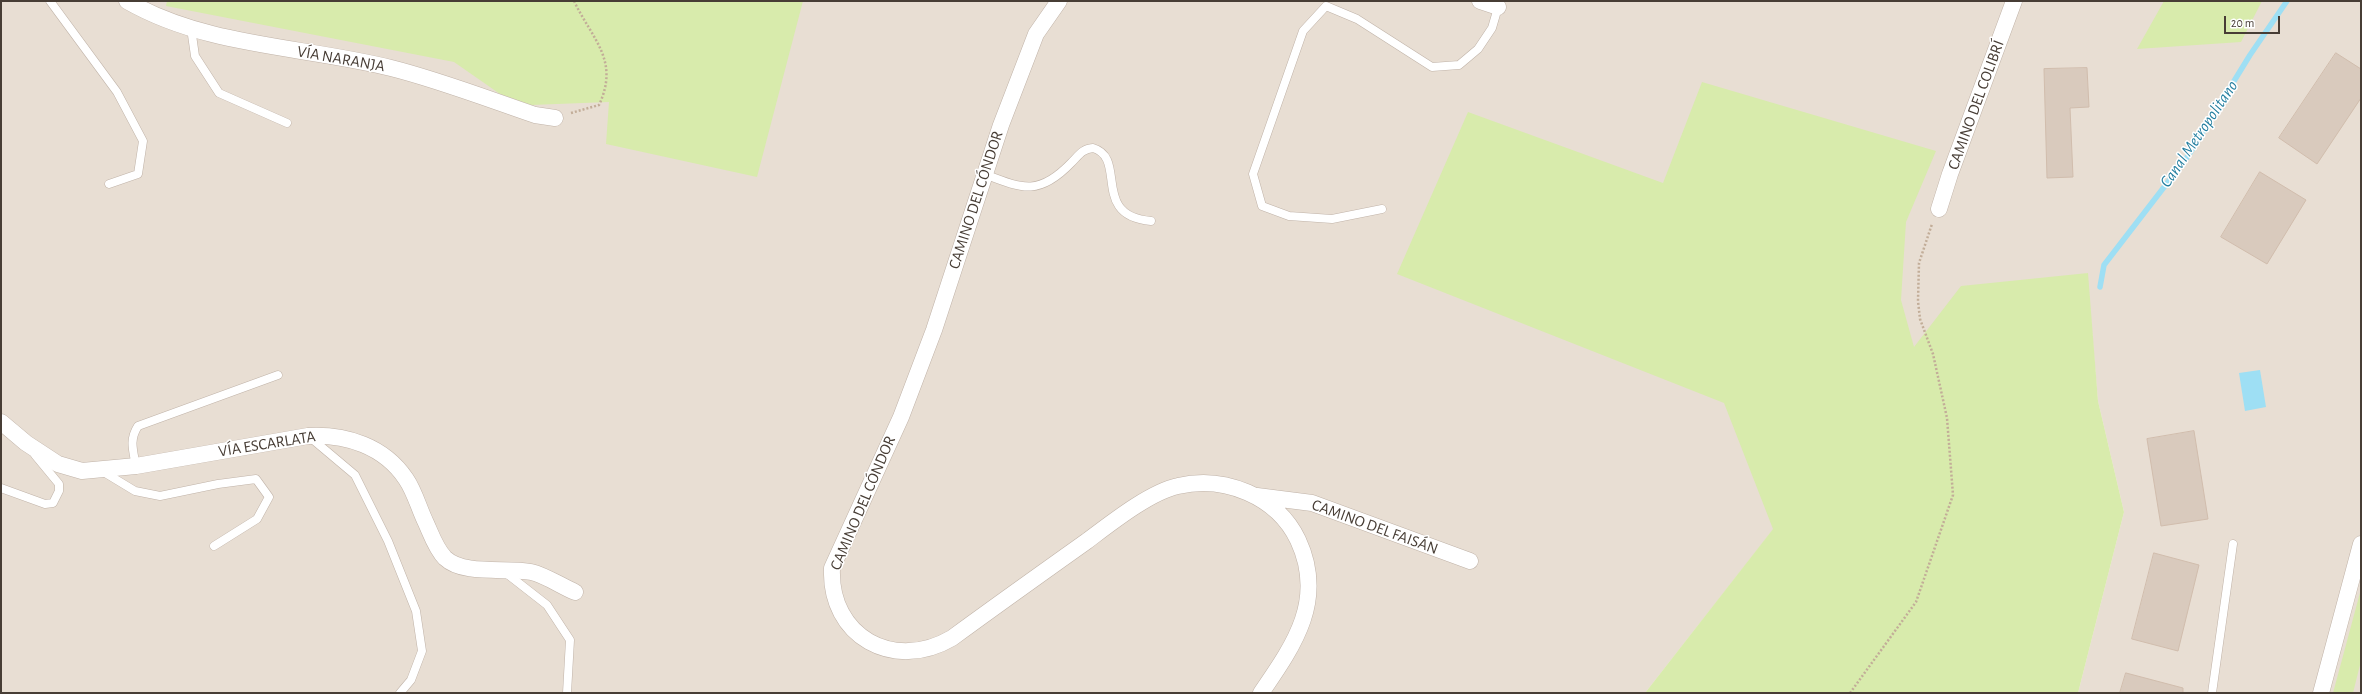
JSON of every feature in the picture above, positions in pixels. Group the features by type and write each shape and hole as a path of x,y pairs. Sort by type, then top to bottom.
{"street":[{"name":"VÍA NARANJA","path":"127,1 191,28 243,41 391,68 535,115 555,118"},
{"name":"CAMINO DEL CÓNDOR","path":"1059,1 1036,34 1001,124 934,330 901,417 832,568 833,593 842,616 850,626 872,643 885,649 913,652 927,650 952,638 1112,523 1161,492 1177,486 1209,482 1230,486 1255,496 1278,513 1297,538 1304,554 1309,588 1307,605 1299,632 1261,693"},
{"path":"1480,1 1499,4"},
{"name":"CAMINO DEL COLIBRÍ","path":"1939,209 1950,174 2014,1"},
{"name":"VÍA ESCARLATA","path":"1,422 26,444 69,469 82,471 136,466 308,436 335,436 349,439 375,450 387,459 407,480 437,546 445,558 472,568 532,572 575,592"},
{"name":"CAMINO DEL FAISÁN","path":"1255,496 1312,503 1470,561"},
{"path":"2321,693 2361,544"}],"lane":[{"path":"50,1 117,92 143,141 138,174 109,184"},
{"path":"1382,209 1332,219 1289,216 1262,206 1253,174 1303,31 1326,6 1357,18 1432,67 1459,65 1478,49 1492,28 1499,4"},
{"path":"191,28 195,56 219,93 287,122"},
{"path":"984,174 1019,187 1042,184 1060,174 1081,152 1093,148 1104,152 1109,160 1112,190 1119,206 1132,217 1151,221"},
{"path":"136,466 131,443 133,434 138,426 278,375"},
{"path":"308,436 355,475 388,541 416,611 422,651 411,680 400,693"},
{"path":"1,488 45,504 53,503 57,498 59,484 26,444"},
{"path":"100,470 135,490 160,496 218,484 256,479 269,497 257,519 214,546"},
{"path":"2212,693 2233,544"},
{"path":"502,570 547,605 570,640 567,693"}],"path":[{"path":"555,118 600,105 606,91 607,72 600,45 583,22 574,1"},
{"path":"1850,693 1916,602 1953,496 1947,418 1933,354 1920,319 1918,301 1919,263 1923,244 1939,209"}],"shaded area":[{"path":"1,1 2361,1 2361,693 2078,693 2124,512 2098,401 2087,273 1772,531 1645,693 1,693"}],"green space":[{"path":"167,1 803,1 757,177 606,144 609,102 531,105 500,94 454,62 166,6"},
{"path":"2164,1 2262,1 2241,42 2137,49"},
{"path":"1702,82 1936,151 1906,222 1901,300 1914,347 1961,286 2088,273 2098,401 2124,512 2078,693 1645,693 1773,529 1724,403 1397,274 1468,112 1663,183"},
{"path":"2361,589 2361,661 2353,693 2333,693"}],"water":[{"path":"2260,370 2266,407 2245,411 2239,373"}],"building":[{"path":"2336,53 2361,69 2361,98 2317,164 2279,138"},
{"path":"2087,68 2089,107 2070,108 2073,177 2047,178 2044,69"},
{"path":"2260,172 2306,200 2267,264 2221,237"},
{"path":"2194,431 2208,519 2161,526 2147,439"},
{"path":"2154,553 2199,565 2178,651 2132,639"},
{"path":"2126,673 2183,688 2183,693 2120,693"}],"waterway":[{"name":"Canal Metropolitano","path":"2100,287 2104,265 2188,156 2250,55 2287,1"}]}
